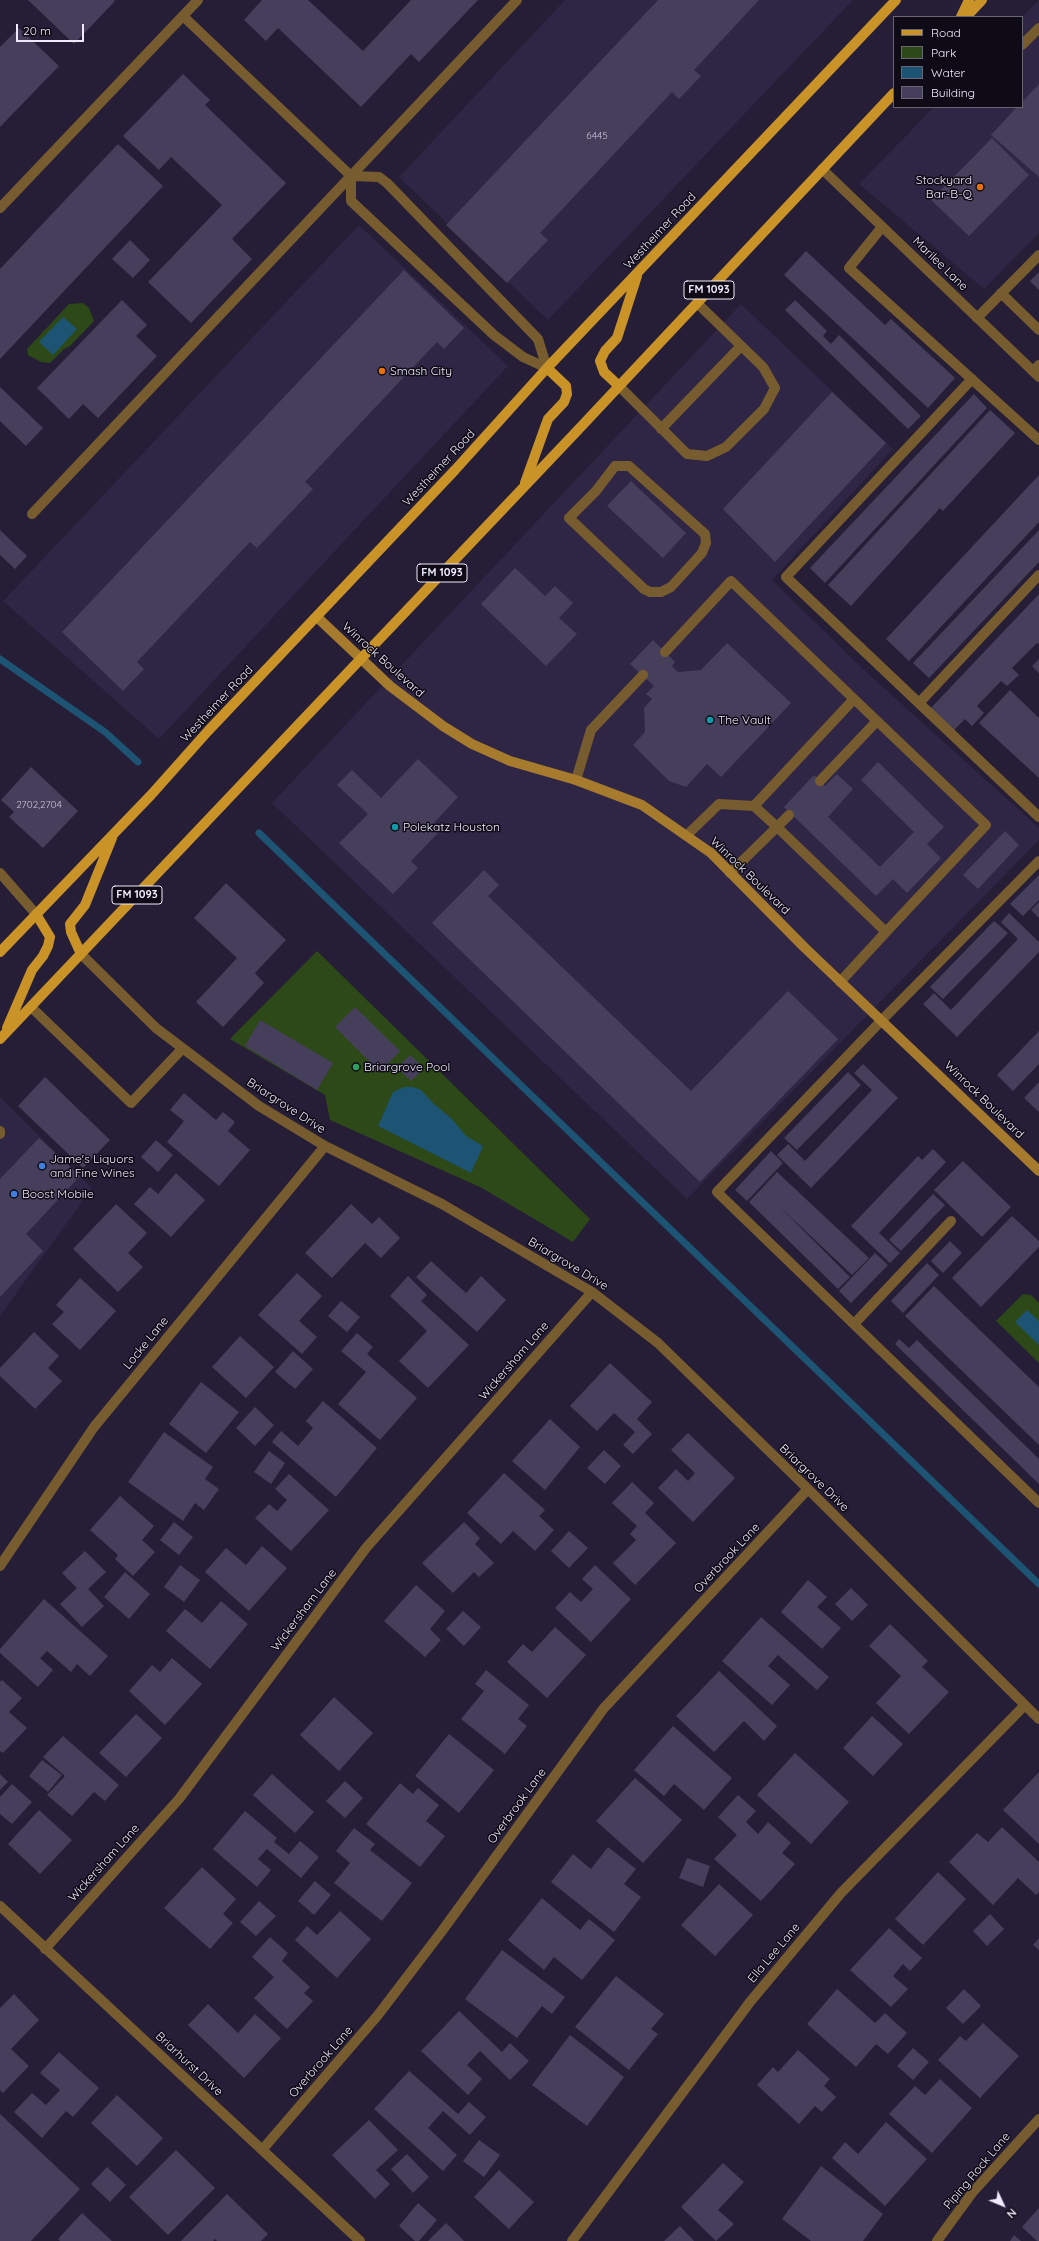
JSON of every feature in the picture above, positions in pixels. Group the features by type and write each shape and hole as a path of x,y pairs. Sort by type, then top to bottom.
{"main road":[{"name":"Westheimer Road","path":"0,952 115,833 318,618 547,368 896,0"},
{"path":"961,16 969,0"},
{"path":"967,16 982,0"},
{"name":"FM 1093","path":"2,1037 524,487 893,94"},
{"path":"619,386 604,372 600,361 605,351 617,338 639,272"},
{"path":"524,487 548,419 564,402 567,394 566,386 547,368"},
{"path":"81,954 71,932 70,924 85,905 115,833"},
{"path":"2,1037 32,970 44,956 48,946 50,937 36,914"}],"street":[{"path":"0,208 198,0"},
{"path":"32,514 517,0"},
{"path":"183,16 351,176 378,177 387,183 538,339 547,368"},
{"path":"1023,44 1039,28"},
{"name":"Marilee Lane","path":"822,169 977,318 1037,371"},
{"path":"351,176 351,201 494,335 523,357 547,368"},
{"path":"882,227 849,268 1039,440"},
{"path":"977,318 1039,254"},
{"path":"1002,293 1039,330"},
{"path":"619,386 687,454 707,456 726,447 764,409 775,388 763,367 697,303"},
{"path":"661,429 741,346"},
{"path":"972,379 786,577 1039,817"},
{"path":"614,466 629,466 705,534 706,543 702,553 671,587 661,592 650,592 644,589 569,518 596,491 614,466"},
{"path":"919,703 1039,575"},
{"path":"665,652 731,581 876,722 986,825 840,982"},
{"name":"Winrock Boulevard","path":"318,618 411,703 472,744 510,761 576,780 642,805 711,853 840,982 1039,1171"},
{"path":"576,780 591,730 643,675"},
{"path":"754,806 854,699"},
{"path":"820,781 876,722"},
{"path":"687,835 720,804 754,806 886,932"},
{"path":"730,873 789,815"},
{"path":"1039,861 881,1020 717,1192 1039,1503"},
{"path":"0,874 36,914"},
{"name":"Briargrove Drive","path":"81,954 156,1028 259,1106 325,1146 442,1204 592,1292 658,1343 808,1489 1039,1719"},
{"path":"31,1006 131,1103 182,1049"},
{"name":"Locke Lane","path":"0,1566 94,1427 325,1146"},
{"path":"854,1324 951,1221"},
{"name":"Wickersham Lane","path":"45,1950 179,1799 366,1548 592,1292"},
{"name":"Overbrook Lane","path":"262,2150 378,2016 442,1931 604,1708 808,1489"},
{"name":"Ella Lee Lane","path":"572,2241 750,2002 841,1893 1025,1705"},
{"name":"Briarhurst Drive","path":"0,1906 45,1950 360,2241"},
{"name":"Piping Rock Lane","path":"937,2241 972,2193 1039,2119"}],"shaded area":[{"path":"565,0 853,0 548,320 399,177"},
{"path":"1039,0 1039,233 984,289 859,184 933,108 1023,108 1023,16"},
{"path":"359,225 508,366 159,739 3,601"},
{"path":"741,304 893,449 772,580 864,670 1039,828 1039,840 687,1199 272,803"},
{"path":"0,1097 92,1188 0,1316"}],"green space":[{"path":"83,303 89,308 94,321 70,346 64,349 50,363 41,362 28,355 27,349 69,304"},
{"name":"Briargrove Pool","path":"317,951 590,1219 573,1242 482,1188 330,1120 325,1095 230,1039"},
{"path":"1023,1294 1031,1295 1039,1303 1039,1363 996,1321"}],"water":[{"path":"63,317 77,329 53,355 39,342"},
{"path":"404,1087 413,1087 421,1090 434,1104 452,1119 466,1136 483,1146 471,1173 378,1126 393,1092"},
{"path":"1027,1310 1039,1321 1039,1345 1015,1322"}],"building":[{"path":"28,0 114,0 115,1 74,44"},
{"path":"262,0 308,0 363,51 411,0 478,0 419,62 411,54 361,107 278,28 266,41 244,20"},
{"path":"658,0 759,0 694,70 701,76 679,99 672,92 540,233 548,240 507,283 446,225"},
{"path":"19,28 59,66 0,127 0,47"},
{"path":"183,74 210,100 205,105 286,183 232,239 252,259 191,323 148,282 222,205 171,157 159,170 123,136"},
{"path":"1039,84 1039,177 991,135 1016,108 1023,108 1023,101"},
{"name":"Stockyard Bar-B-Q","path":"992,138 1029,175 969,236 931,200"},
{"path":"118,144 163,186 0,359 0,269"},
{"path":"130,240 150,260 133,278 112,259"},
{"path":"806,251 885,325 891,319 955,378 928,408 784,275"},
{"path":"404,270 464,328 444,349 437,342 305,482 313,489 257,548 250,542 137,662 144,669 123,691 62,632"},
{"path":"1039,272 1039,290 1030,281"},
{"path":"122,300 147,325 136,336 157,356 98,418 83,404 69,419 37,388"},
{"path":"795,300 827,331 823,336 831,344 839,335 921,416 908,429 785,310"},
{"path":"0,387 43,428 26,446 0,421"},
{"path":"832,392 886,443 775,562 723,509"},
{"path":"974,394 987,408 825,583 810,568"},
{"path":"990,410 1015,433 943,511 940,508 851,606 828,585"},
{"path":"1039,475 1039,522 909,661 886,639"},
{"path":"631,481 686,533 663,558 607,506"},
{"path":"0,530 27,556 15,569 0,555"},
{"path":"1039,530 1039,562 929,678 913,663"},
{"path":"515,568 545,596 555,586 573,603 559,618 577,634 546,666 481,604"},
{"path":"1039,594 1039,644 1037,643 1012,668 1019,675 1007,686 1001,681 977,706 984,713 972,726 965,719 953,731 930,709"},
{"name":"The Vault","path":"653,640 675,662 672,666 678,672 701,670 727,643 791,703 721,777 707,764 686,787 669,781 633,745 645,732 644,708 652,699 646,694 654,686 630,664"},
{"path":"1039,659 1039,673 1032,666"},
{"path":"1010,690 1039,718 1039,778 979,723"},
{"name":"Polekatz Houston","path":"418,759 458,797 433,824 440,831 411,861 418,868 393,894 339,843 368,814 337,785 352,770 381,798"},
{"path":"878,762 944,827 927,844 941,858 907,893 893,879 876,896 784,807 814,775 825,786 837,774 853,789 828,817 880,867 914,832 861,780"},
{"path":"31,767 78,811 43,848 9,817 14,812 1,800"},
{"path":"1005,831 1019,845 978,889 963,875"},
{"path":"484,870 499,885 488,896 691,1091 788,991 838,1039 700,1182 432,923"},
{"path":"1039,875 1039,900 1023,916 1010,904"},
{"path":"226,883 286,940 255,973 264,983 223,1027 196,1002 237,958 194,918"},
{"path":"1039,902 1039,918 1031,910"},
{"path":"1009,913 1039,942 1039,952 957,1037 923,1004 934,993 951,1010 1018,939 1001,922"},
{"path":"994,921 1008,933 943,999 930,987"},
{"path":"355,1007 400,1051 380,1072 335,1027"},
{"path":"260,1020 333,1063 317,1090 245,1046"},
{"path":"1039,1031 1039,1064 1013,1091 997,1075"},
{"path":"410,1055 424,1068 411,1081 397,1068"},
{"path":"863,1064 898,1098 811,1188 777,1155 788,1144 805,1161 872,1090 854,1073"},
{"path":"848,1072 861,1085 797,1150 784,1138"},
{"path":"45,1077 110,1140 83,1168 18,1106"},
{"path":"1039,1082 1039,1112 1024,1098"},
{"path":"184,1093 216,1120 223,1112 235,1122 228,1131 250,1150 219,1186 167,1142 184,1121 170,1110"},
{"path":"39,1138 80,1176 26,1234 43,1251 0,1297 0,1179"},
{"path":"156,1140 173,1155 158,1172 141,1157"},
{"path":"933,1149 946,1162 879,1233 900,1253 890,1263 851,1226 918,1156 922,1160"},
{"path":"771,1151 783,1163 747,1201 735,1190"},
{"path":"963,1161 1011,1207 982,1237 934,1190"},
{"path":"777,1172 869,1258 852,1275 779,1206 850,1277 838,1289 749,1202"},
{"path":"176,1173 205,1200 171,1237 134,1204 150,1187 158,1194"},
{"path":"933,1194 945,1205 901,1251 889,1240"},
{"path":"116,1204 147,1233 128,1253 143,1267 118,1292 73,1249"},
{"path":"351,1204 372,1224 379,1217 400,1238 381,1258 365,1243 332,1278 305,1253"},
{"path":"1012,1216 1039,1241 1039,1247 981,1307 952,1278"},
{"path":"950,1241 962,1253 943,1273 931,1261"},
{"path":"875,1253 888,1265 851,1303 839,1291"},
{"path":"431,1261 466,1293 481,1276 506,1300 477,1332 416,1277"},
{"path":"927,1263 939,1275 903,1313 891,1301"},
{"path":"297,1273 322,1296 299,1321 317,1337 302,1354 258,1315"},
{"path":"408,1276 427,1295 421,1301 469,1345 428,1388 399,1361 427,1331 390,1296"},
{"path":"80,1278 116,1311 80,1350 52,1324 64,1312 56,1305"},
{"path":"934,1286 1039,1387 1039,1445 905,1316"},
{"path":"341,1301 360,1317 347,1332 328,1316"},
{"path":"34,1332 59,1356 48,1368 62,1381 35,1409 0,1376 0,1368"},
{"path":"357,1333 373,1347 367,1354 417,1398 380,1440 338,1404 366,1372 341,1351"},
{"path":"240,1336 274,1367 246,1398 212,1367"},
{"path":"899,1339 909,1348 917,1340 1039,1459 1039,1484 895,1344"},
{"path":"293,1351 313,1369 295,1389 275,1372"},
{"path":"610,1363 652,1402 637,1419 652,1434 633,1454 623,1445 635,1432 614,1413 597,1431 570,1406"},
{"path":"201,1382 239,1412 206,1453 169,1424"},
{"path":"323,1401 377,1448 336,1497 272,1442 281,1431 298,1446 313,1428 306,1421"},
{"path":"255,1407 274,1425 255,1446 236,1428"},
{"path":"550,1419 580,1447 545,1490 512,1461"},
{"path":"164,1432 213,1467 205,1479 219,1489 204,1510 195,1503 183,1521 128,1482"},
{"path":"688,1433 735,1478 693,1522 658,1488 676,1469 688,1481 695,1473 671,1450"},
{"path":"604,1450 621,1466 605,1484 587,1468"},
{"path":"269,1451 285,1463 271,1484 254,1472"},
{"path":"504,1473 545,1510 539,1516 554,1530 535,1551 513,1531 501,1544 467,1513"},
{"path":"289,1474 329,1510 291,1551 255,1518 269,1504 277,1511 287,1500 275,1489"},
{"path":"632,1482 654,1503 645,1513 676,1543 635,1585 613,1563 636,1540 630,1534 637,1526 612,1503"},
{"path":"120,1496 154,1526 142,1540 155,1552 133,1576 115,1559 118,1555 90,1530"},
{"path":"174,1522 193,1537 179,1555 160,1540"},
{"path":"464,1522 480,1538 475,1544 494,1563 479,1577 474,1572 453,1593 422,1563"},
{"path":"569,1531 588,1548 569,1568 551,1551"},
{"path":"262,1546 287,1568 249,1611 205,1572 226,1548 246,1565"},
{"path":"85,1551 106,1572 88,1589 104,1606 82,1627 60,1604 77,1588 62,1573"},
{"path":"180,1565 200,1580 184,1602 164,1587"},
{"path":"595,1565 631,1599 591,1642 555,1608 570,1592 581,1602 593,1589 582,1579"},
{"path":"125,1572 150,1594 129,1619 104,1597"},
{"path":"808,1580 827,1597 817,1607 841,1628 822,1649 781,1612"},
{"path":"416,1585 445,1611 430,1629 441,1640 425,1657 384,1621"},
{"path":"851,1588 868,1605 852,1621 835,1604"},
{"path":"44,1599 108,1656 90,1676 77,1664 71,1672 47,1651 40,1658 53,1670 38,1687 0,1653 0,1649"},
{"path":"221,1601 248,1624 210,1669 166,1631 185,1609 202,1623"},
{"path":"463,1611 481,1627 464,1646 446,1629"},
{"path":"761,1617 829,1677 817,1690 778,1655 768,1666 790,1685 772,1705 722,1661"},
{"path":"890,1624 928,1661 922,1667 949,1692 909,1734 876,1703 901,1676 869,1646"},
{"path":"555,1627 586,1655 547,1698 507,1662 523,1644 532,1652"},
{"path":"172,1658 202,1684 165,1725 129,1691 152,1665 160,1672"},
{"path":"486,1670 529,1705 518,1719 527,1726 505,1754 461,1719 484,1691 475,1684"},
{"path":"719,1671 777,1726 764,1741 744,1721 714,1752 676,1716"},
{"path":"2,1680 22,1698 9,1712 27,1728 3,1753 0,1751 0,1682"},
{"path":"334,1697 373,1733 339,1771 300,1735"},
{"path":"136,1714 162,1738 126,1777 99,1753"},
{"path":"872,1716 903,1744 873,1776 843,1748"},
{"path":"673,1726 732,1778 704,1810 674,1784 664,1796 634,1770"},
{"path":"449,1734 494,1770 459,1813 415,1776"},
{"path":"63,1736 119,1785 105,1801 94,1792 72,1816 47,1795 65,1776 43,1757"},
{"path":"795,1753 849,1802 811,1844 757,1795"},
{"path":"42,1760 62,1775 48,1792 29,1776"},
{"path":"1039,1772 1039,1844 1003,1810"},
{"path":"0,1774 8,1782 0,1790"},
{"path":"272,1774 314,1812 295,1833 253,1795"},
{"path":"635,1778 682,1820 643,1863 596,1821"},
{"path":"345,1781 363,1798 345,1818 326,1801"},
{"path":"400,1783 413,1794 418,1788 439,1805 426,1821 445,1836 420,1867 366,1824"},
{"path":"12,1784 32,1802 12,1824 0,1814 0,1797"},
{"path":"738,1795 756,1811 746,1822 758,1834 768,1822 791,1843 782,1853 795,1864 761,1901 714,1859 737,1835 718,1817"},
{"path":"39,1810 72,1840 40,1874 8,1844"},
{"path":"245,1811 277,1838 274,1842 289,1854 300,1841 319,1857 301,1878 267,1849 258,1859 271,1870 257,1887 213,1849"},
{"path":"1002,1827 1039,1862 1039,1892 1036,1895 1018,1878 993,1905 949,1862 977,1833 988,1842"},
{"path":"354,1828 375,1844 370,1850 412,1883 382,1921 334,1883 350,1863 336,1851"},
{"path":"608,1847 636,1869 624,1884 641,1897 614,1932 551,1882 573,1854 591,1869"},
{"path":"687,1858 710,1866 703,1887 679,1878"},
{"path":"202,1867 236,1899 223,1914 233,1923 210,1949 164,1908"},
{"path":"938,1872 966,1899 923,1945 895,1919"},
{"path":"315,1881 331,1895 314,1915 298,1901"},
{"path":"719,1884 753,1915 715,1956 681,1925"},
{"path":"542,1898 580,1930 589,1919 615,1940 582,1980 554,1957 544,1970 508,1940"},
{"path":"259,1901 276,1916 256,1936 240,1922"},
{"path":"340,1911 371,1939 337,1978 295,1940 307,1926 317,1935"},
{"path":"990,1914 1004,1929 987,1946 973,1931"},
{"path":"889,1928 922,1958 910,1971 903,1964 893,1976 908,1989 891,2007 850,1970"},
{"path":"270,1937 288,1953 282,1961 310,1987 304,1993 313,2001 287,2029 254,1998 274,1977 252,1957"},
{"path":"1039,1938 1039,1950 1033,1945"},
{"path":"502,1950 565,1997 552,2014 542,2006 517,2038 465,1999"},
{"path":"616,1976 664,2014 651,2029 658,2034 629,2070 575,2027"},
{"path":"837,1989 875,2023 885,2013 907,2033 888,2054 876,2044 856,2067 807,2024"},
{"path":"964,1989 981,2006 963,2024 946,2008"},
{"path":"14,1994 39,2020 11,2049 29,2066 3,2093 0,2090 0,2008"},
{"path":"208,2004 238,2033 255,2014 281,2038 244,2078 188,2025"},
{"path":"459,2011 502,2052 510,2043 529,2061 510,2080 480,2051 467,2065 482,2079 468,2095 421,2051"},
{"path":"983,2023 1019,2056 980,2098 938,2060 960,2036 966,2041"},
{"path":"570,2035 624,2077 587,2126 532,2085"},
{"path":"913,2048 929,2062 913,2080 897,2066"},
{"path":"798,2050 830,2079 824,2086 836,2097 822,2112 815,2106 799,2124 757,2085 773,2067 778,2072"},
{"path":"59,2052 99,2088 73,2117 66,2111 42,2138 14,2112 32,2093 46,2105 60,2090 40,2073"},
{"path":"409,2071 458,2114 469,2102 486,2117 470,2135 443,2111 428,2128 457,2155 443,2171 374,2109"},
{"path":"940,2079 972,2108 932,2153 889,2114 915,2086 925,2095"},
{"path":"117,2095 163,2138 137,2166 91,2123"},
{"path":"0,2114 80,2189 31,2241 0,2241"},
{"path":"369,2120 398,2150 376,2170 390,2184 375,2199 332,2155"},
{"path":"886,2122 927,2159 885,2206 832,2158 845,2142 858,2154"},
{"path":"479,2140 500,2155 484,2177 463,2161"},
{"path":"176,2150 215,2188 168,2235 129,2197"},
{"path":"407,2154 429,2177 413,2193 391,2169"},
{"path":"723,2163 744,2182 718,2210 734,2224 716,2241 681,2207"},
{"path":"821,2166 883,2214 863,2241 811,2241 782,2219"},
{"path":"107,2167 126,2185 110,2202 91,2184"},
{"path":"499,2170 534,2202 509,2229 474,2197"},
{"path":"227,2194 268,2234 261,2241 217,2241 215,2239 213,2241 181,2241"},
{"path":"418,2203 437,2220 419,2241 415,2241 399,2226"},
{"path":"1039,2208 1039,2241 1037,2241 1022,2227"},
{"path":"82,2213 112,2241 60,2241 58,2239"},
{"path":"446,2223 464,2241 428,2241"},
{"path":"680,2226 694,2241 664,2241"},
{"path":"1014,2235 1021,2241 1010,2241"}],"waterway":[{"path":"0,659 105,732 138,762"},
{"path":"259,833 1039,1584"}],"place":[{"name":"Stockyard Bar-B-Q","path":"980,187"},
{"name":"Smash City","path":"382,371"},
{"name":"The Vault","path":"710,720"},
{"name":"Polekatz Houston","path":"395,827"},
{"name":"Briargrove Pool","path":"356,1067"},
{"name":"Jame's Liquors and Fine Wines","path":"42,1166"},
{"name":"Boost Mobile","path":"14,1194"}]}
